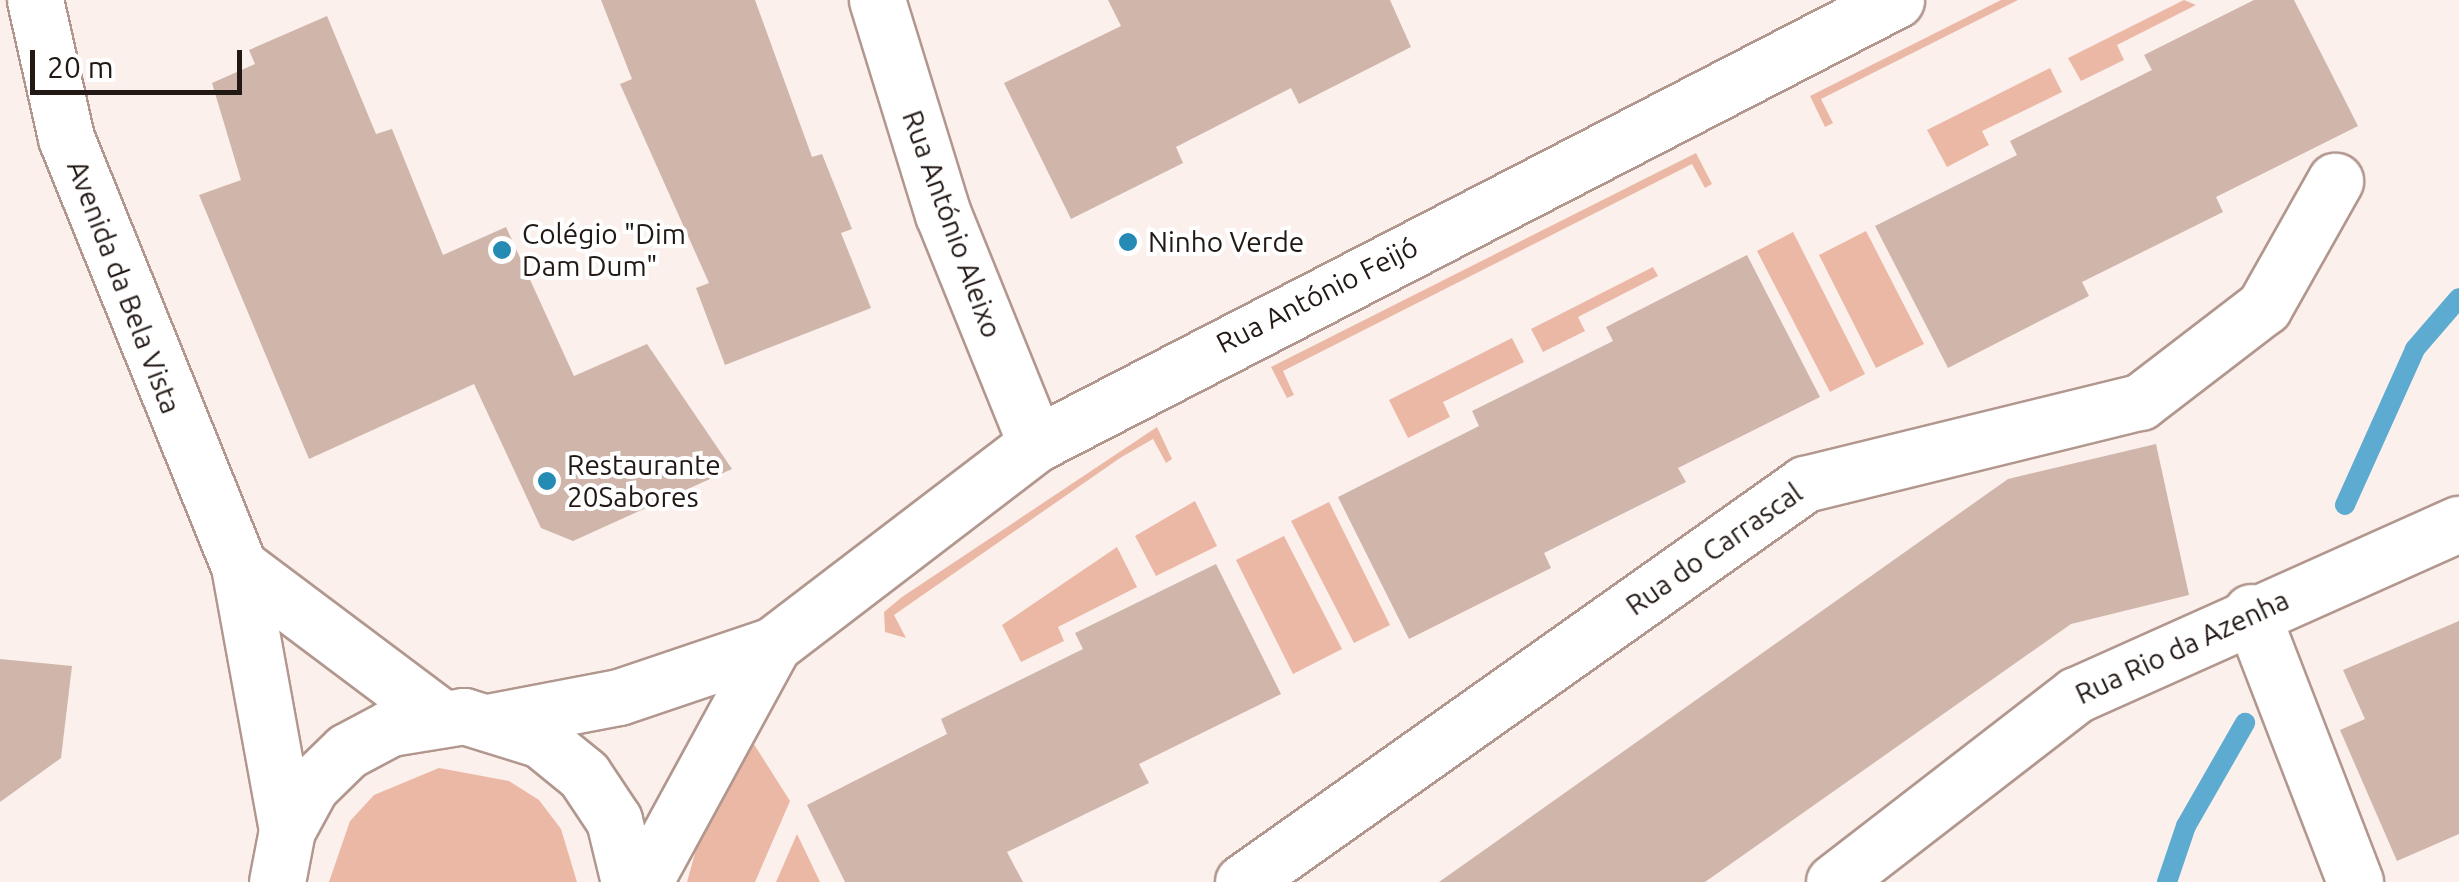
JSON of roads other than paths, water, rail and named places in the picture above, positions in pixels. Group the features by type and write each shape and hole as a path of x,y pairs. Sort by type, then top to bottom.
{"street":[{"name":"Avenida da Bela Vista","path":"35,0 66,138 239,566 282,856"},
{"name":"Rua António Feijó","path":"493,721 619,697 772,645 1036,444 1896,0"},
{"name":"Rua António Aleixo","path":"885,3 943,214 1036,444"},
{"name":"Rua do Carrascal","path":"1242,882 1805,484 2140,402 2264,308 2335,181"},
{"name":"Rua Rio da Azenha","path":"1834,882 2031,724 2122,670 2459,524"},
{"path":"239,566 439,716"},
{"path":"2251,612 2355,882"},
{"name":"Rua António Feijó","path":"644,882 772,645"},
{"path":"282,856 311,786 347,751 439,716 493,721 541,740 584,775 614,820 628,882"}],"waterway":[{"path":"2345,505 2415,349 2459,298"},
{"path":"2167,882 2186,826 2245,723"}],"place":[{"name":"Ninho Verde","path":"1128,242"},
{"name":"Colégio \"Dim Dam Dum\"","path":"502,250"},
{"name":"Restaurante 20Sabores","path":"547,481"}]}
